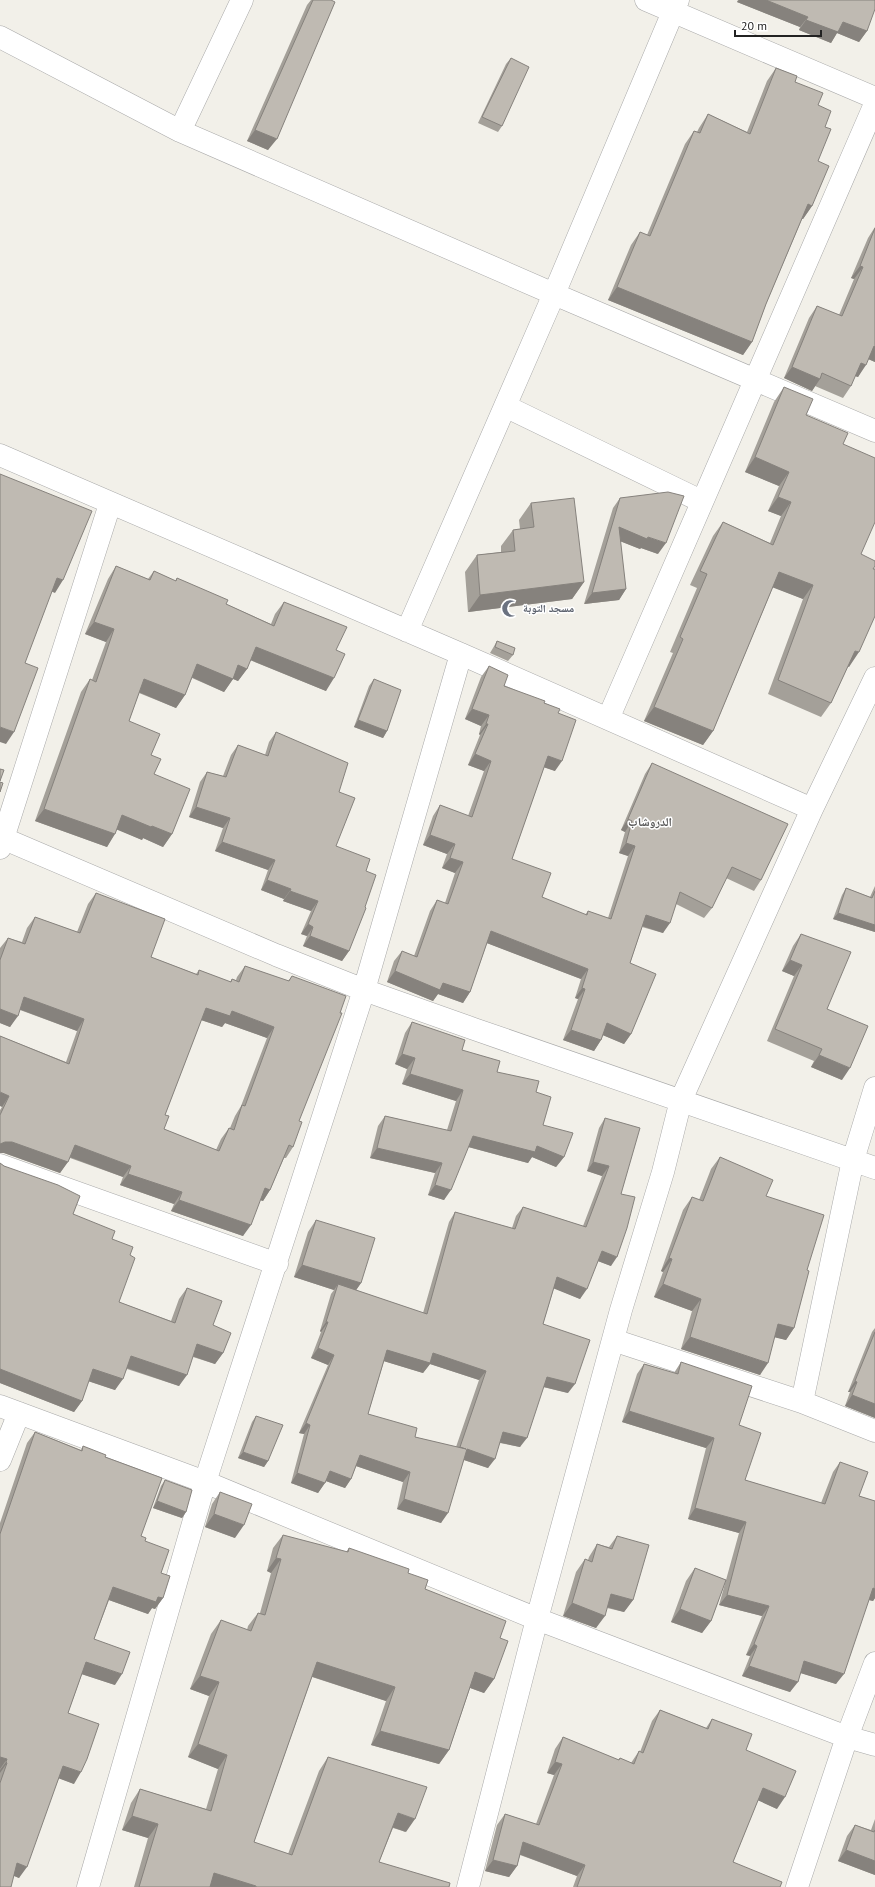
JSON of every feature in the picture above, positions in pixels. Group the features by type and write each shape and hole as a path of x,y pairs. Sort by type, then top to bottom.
{"street":[{"path":"180,131 242,0"},
{"path":"646,0 675,6 875,98"},
{"path":"407,631 554,294 675,6"},
{"path":"0,37 180,131 554,294 875,431"},
{"path":"608,719 701,501 875,104"},
{"path":"504,406 701,501"},
{"path":"0,455 110,504 462,654 812,809"},
{"path":"110,504 1,841 364,990 875,1168"},
{"path":"88,1887 205,1482 364,990 462,654"},
{"path":"468,1887 537,1619 613,1340 663,1172 681,1100 812,809 875,678"},
{"path":"802,1402 853,1160 875,1088"},
{"path":"0,1165 276,1264"},
{"path":"613,1340 802,1402 875,1431"},
{"path":"0,1460 10,1410 205,1482 537,1619 847,1738 875,1745"},
{"path":"797,1887 847,1738 875,1663"}],"building":[{"path":"313,0 331,0 335,2 277,139 255,130"},
{"path":"766,0 875,0 875,9 867,31 843,22 838,32 806,20 808,17"},
{"path":"511,58 529,67 502,126 482,117"},
{"path":"776,68 797,76 795,82 823,93 818,105 831,111 825,127 831,129 818,161 829,166 812,206 808,204 766,304 752,342 617,287 640,232 650,236 694,131 700,133 708,114 750,134"},
{"path":"875,228 875,347 874,346 866,365 861,363 851,386 822,373 820,379 792,367 817,306 842,316 863,267 860,266"},
{"path":"784,387 813,399 806,415 848,433 843,444 875,458 875,522 861,554 875,561 875,566 873,569 875,569 875,616 859,652 855,651 831,703 778,680 813,585 779,572 713,731 654,707 683,639 680,637 707,574 700,571 723,522 773,545 791,502 778,497 789,472 755,457"},
{"path":"0,474 92,511 63,580 57,578 25,663 38,668 14,732 0,727"},
{"path":"668,492 684,496 666,543 648,537 647,539 619,527 626,589 592,593 620,498"},
{"path":"574,498 584,582 480,595 477,555 515,551 513,530 534,527 531,503"},
{"path":"116,566 150,580 154,571 176,581 177,578 228,600 226,604 274,626 284,602 347,627 336,650 345,654 334,678 256,647 247,669 238,665 233,679 197,664 185,695 144,679 129,721 160,734 151,755 161,759 154,774 190,789 172,834 122,815 115,834 44,809 90,679 96,682 114,629 94,622"},
{"path":"497,641 515,648 513,655 495,647"},
{"path":"489,666 508,675 504,686 545,701 544,703 560,709 558,713 576,720 562,761 548,756 512,859 551,873 542,897 587,915 588,911 611,919 635,846 626,843 632,821 628,819 652,763 788,824 761,880 732,867 712,908 680,892 670,923 646,915 630,963 656,974 631,1034 607,1023 601,1040 571,1030 585,989 582,988 588,969 491,931 470,992 443,983 440,990 395,971 402,951 417,957 437,900 448,904 463,862 450,858 455,844 430,835 440,805 472,817 491,761 475,754 488,724 486,724 489,715 472,709"},
{"path":"374,679 401,690 387,731 358,720"},
{"path":"276,732 348,763 339,792 355,798 336,846 370,859 366,871 376,875 365,907 366,908 349,951 310,936 313,927 308,924 318,901 290,891 291,889 267,880 275,860 222,842 230,818 196,807 207,772 226,777 238,745 268,756"},
{"path":"0,769 4,770 0,781"},
{"path":"0,782 3,783 0,792"},
{"path":"846,888 872,898 875,891 875,925 838,913"},
{"path":"96,893 165,919 151,957 198,975 199,970 231,982 232,979 239,982 245,966 289,981 292,976 346,996 340,1013 342,1013 299,1121 302,1122 293,1147 289,1145 270,1190 265,1188 251,1225 179,1200 182,1192 128,1174 131,1166 75,1145 68,1162 12,1142 0,1144 0,1115 9,1096 0,1092 0,1036 69,1064 84,1019 24,997 18,1016 0,1009 0,960 8,938 25,944 35,917 80,933","holes":["206,1008 230,1016 232,1011 274,1027 245,1106 242,1105 234,1130 229,1128 219,1151 164,1129 169,1116 165,1115"]},
{"path":"801,934 851,952 827,1009 868,1026 850,1068 819,1055 822,1049 775,1029 802,965 790,960"},
{"path":"412,1022 465,1040 462,1050 500,1061 497,1072 539,1081 536,1092 551,1097 543,1125 573,1133 564,1157 537,1146 535,1152 473,1136 451,1190 435,1185 442,1163 377,1148 385,1116 451,1131 463,1090 410,1074 415,1058 402,1054"},
{"path":"605,1118 640,1128 621,1194 635,1197 627,1228 617,1257 602,1251 587,1289 557,1277 543,1324 590,1340 575,1384 547,1377 527,1438 503,1432 495,1459 467,1449 448,1513 404,1499 410,1472 360,1455 351,1479 330,1471 325,1483 297,1473 310,1425 306,1423 334,1355 318,1348 328,1322 326,1322 338,1284 427,1314 455,1212 515,1229 523,1207 586,1227 609,1166 593,1162","holes":["387,1350 430,1363 433,1353 486,1371 460,1447 466,1449 415,1437 417,1428 368,1414"]},
{"path":"720,1157 773,1180 766,1196 824,1215 807,1270 809,1271 794,1328 778,1324 768,1363 690,1337 701,1299 663,1284 672,1259 669,1258 692,1197 703,1201"},
{"path":"0,1163 4,1166 58,1185 80,1196 73,1214 115,1231 112,1239 133,1247 130,1255 135,1258 119,1302 175,1323 187,1288 222,1301 213,1325 231,1333 223,1353 197,1344 187,1375 131,1356 123,1379 93,1369 82,1401 0,1369"},
{"path":"316,1220 375,1238 361,1283 302,1265"},
{"path":"875,1332 875,1404 852,1395 857,1382 855,1381"},
{"path":"681,1362 752,1386 739,1425 761,1433 745,1480 825,1504 840,1462 868,1472 859,1496 875,1501 875,1589 873,1588 844,1674 804,1661 798,1682 749,1666 757,1646 754,1644 769,1606 727,1595 746,1522 695,1508 714,1438 629,1411 644,1364 678,1374"},
{"path":"256,1416 283,1425 268,1461 243,1452"},
{"path":"35,1432 82,1451 83,1446 106,1455 105,1457 162,1478 141,1536 146,1538 145,1541 169,1550 161,1573 170,1576 163,1598 158,1597 156,1602 113,1587 94,1639 130,1652 122,1674 86,1662 68,1713 99,1724 87,1759 81,1772 63,1766 27,1867 17,1863 11,1887 0,1887 0,1783 7,1759 0,1757 0,1534"},
{"path":"165,1480 192,1490 186,1512 157,1501"},
{"path":"220,1492 252,1504 244,1525 214,1514"},
{"path":"283,1535 348,1552 349,1548 409,1569 408,1573 428,1580 425,1589 506,1621 500,1638 508,1641 494,1679 475,1672 449,1750 380,1731 395,1687 317,1662 254,1842 292,1855 328,1757 427,1787 415,1819 398,1813 379,1862 450,1883 449,1887 256,1887 214,1873 210,1887 139,1887 158,1824 132,1816 140,1789 211,1811 227,1755 198,1744 219,1682 200,1676 221,1620 251,1631 258,1613 265,1615 281,1559 276,1558"},
{"path":"617,1536 649,1545 633,1600 611,1594 605,1616 572,1603 585,1559 592,1562 597,1544 612,1549"},
{"path":"695,1568 726,1580 711,1621 680,1609"},
{"path":"660,1710 708,1729 712,1719 752,1734 746,1750 796,1771 785,1797 763,1788 733,1862 782,1882 780,1887 577,1887 585,1865 523,1842 517,1866 493,1860 505,1814 539,1825 562,1764 555,1762 563,1737 619,1760 620,1758 634,1764 639,1751 643,1753"},
{"path":"855,1825 874,1832 875,1830 875,1861 846,1850"}],"place":[{"name":"مسجد التوبة","path":"510,608"}],"district":[{"name":"الدروشاب","path":"650,821"}]}
